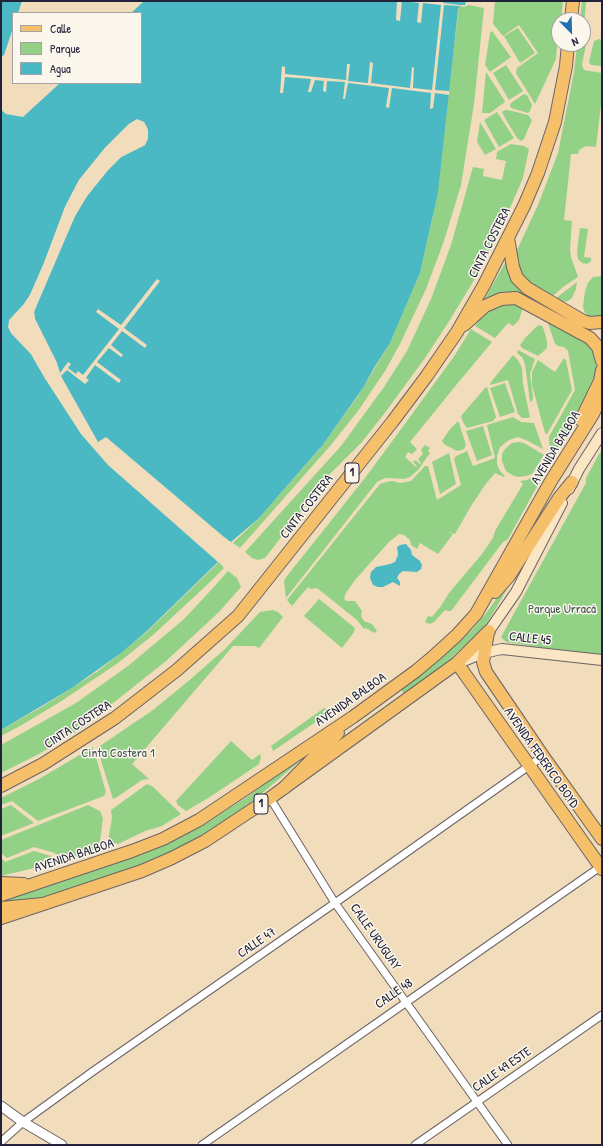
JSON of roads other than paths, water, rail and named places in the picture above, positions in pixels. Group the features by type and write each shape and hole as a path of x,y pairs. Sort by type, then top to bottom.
{"main road":[{"path":"572,12 573,1"},
{"name":"CINTA COSTERA","path":"2,786 43,764 115,718 177,670 238,616 393,421 457,332 484,285 524,206 538,173 555,122 567,52"},
{"path":"508,238 513,268 517,278 526,288 583,321 590,323 602,322"},
{"path":"457,332 485,306 501,299 516,298 590,338 598,347 602,361"},
{"path":"572,448 578,428 600,381 602,370"},
{"name":"AVENIDA BALBOA","path":"1,895 106,861 151,844 199,820 353,717 416,671 457,636 476,614 552,481 595,410 602,394"},
{"path":"476,614 509,576 559,498 572,482 599,442 602,433"},
{"path":"489,631 516,592 572,482"},
{"name":"AVENIDA FEDERICO BOYD","path":"489,631 478,651 486,672 602,839"},
{"name":"CALLE 45","path":"478,651 502,649 602,660"},
{"name":"1","path":"43,904 142,871 205,841 270,798 457,663 478,651"},
{"name":"AVENIDA FEDERICO BOYD","path":"457,663 601,867"},
{"path":"284,788 353,717"},
{"path":"1,883 28,884 53,877"},
{"path":"1,908 43,904"},
{"path":"1,918 43,904"}],"street":[{"name":"CALLE 47","path":"1,1142 24,1122 528,765 543,756"},
{"name":"CALLE URUGUAY","path":"270,798 335,903 508,1145"},
{"name":"CALLE 48","path":"202,1145 601,867"},
{"name":"CALLE 49 ESTE","path":"415,1145 602,1015"},
{"path":"1,1106 62,1145"}],"water":[{"path":"1,1 22,1 18,12 12,12 12,31 4,55 1,57"},
{"path":"144,1 466,1 465,5 460,5 458,10 438,192 420,273 390,343 363,388 322,446 259,518 231,542 106,437 98,442 61,376 57,363 35,319 34,312 37,302 75,216 87,196 108,170 121,157 145,145 148,130 144,122 137,120 129,124 105,148 79,180 65,207 30,295 9,320 11,333 31,354 81,434 108,465 218,562 146,632 121,653 72,688 1,730 1,110 6,114 23,117 59,84 142,84 142,12 132,12"},
{"path":"406,544 411,550 412,555 420,561 422,565 421,569 417,572 403,571 399,574 397,578 400,582 400,586 393,582 383,587 373,585 370,578 371,572 376,567 395,562 398,555 397,547"}],"park label":[{"name":"Parque Urracá","path":"562,610"},
{"name":"Cinta Costera 1","path":"118,754"}]}
